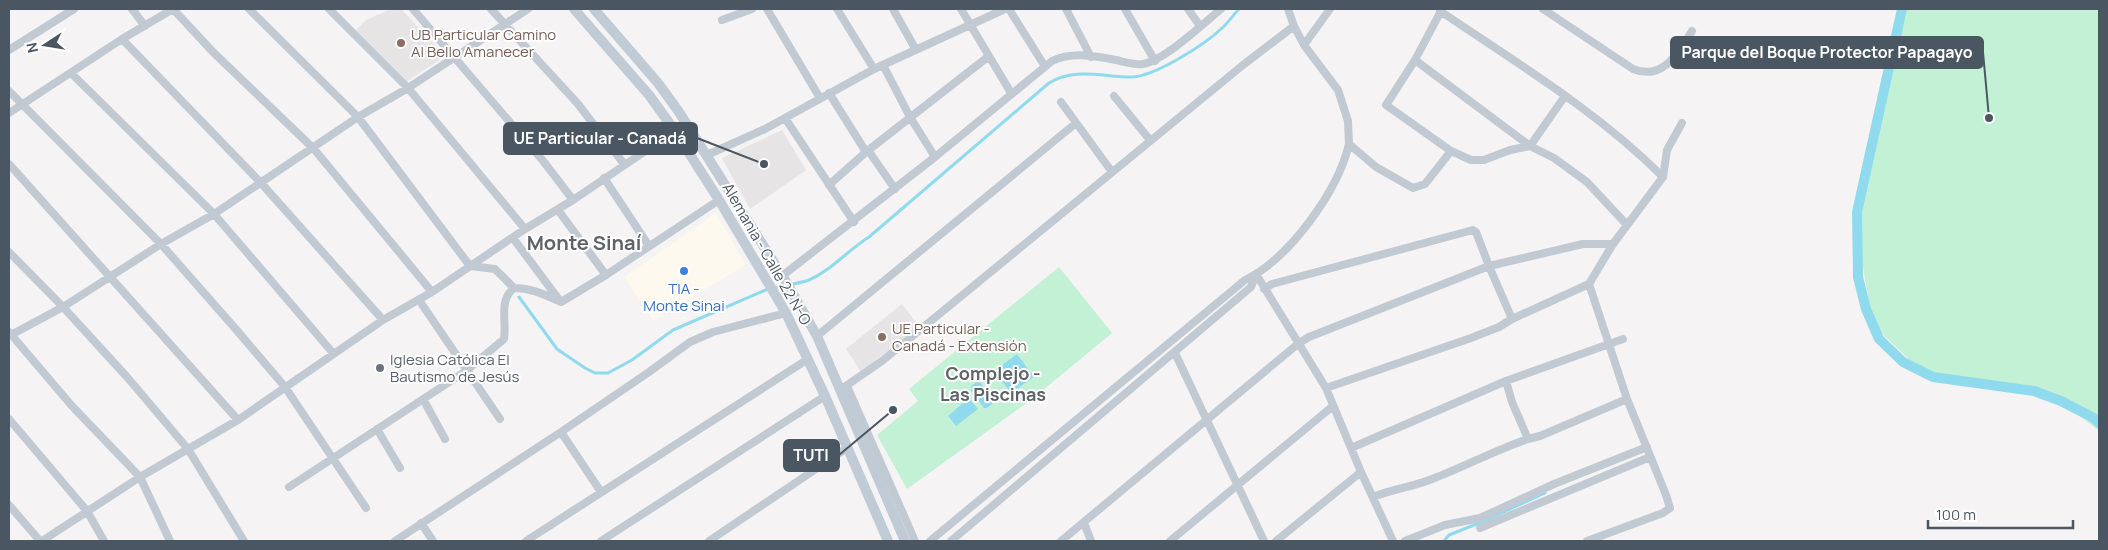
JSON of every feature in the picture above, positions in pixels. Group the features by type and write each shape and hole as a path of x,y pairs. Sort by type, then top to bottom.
{"street":[{"path":"9,50 74,9"},
{"path":"132,9 145,26"},
{"path":"9,113 173,9 213,52 314,149 432,292"},
{"path":"250,9 358,117 470,266 495,269 514,288"},
{"path":"330,9 408,88 525,230"},
{"path":"412,9 455,56 544,162 573,200"},
{"path":"491,9 578,104 624,164"},
{"path":"170,541 140,477 72,406 10,334 63,307 161,244 262,184 358,117 408,88 528,9"},
{"name":"Alemania - Calle 22 N-O","path":"574,9 649,95 675,131 719,200 784,310 825,396 888,541"},
{"name":"Alemania - Calle 22 N-O","path":"594,9 658,83 708,156 800,306 844,388 905,541"},
{"path":"722,20 752,9"},
{"path":"767,9 820,98"},
{"path":"836,9 874,69"},
{"path":"893,9 916,50"},
{"path":"961,9 972,24 988,56 1011,93"},
{"path":"708,156 785,118 874,69 1005,9"},
{"path":"1009,9 1044,65"},
{"path":"1066,9 1091,56"},
{"path":"1125,9 1154,61"},
{"path":"1188,9 1200,26"},
{"path":"783,278 935,157 1044,65 1057,58 1069,55 1091,56 1131,64 1154,61 1221,9"},
{"path":"930,541 1244,280 1256,274 1281,254 1306,228 1346,160 1349,144 1348,121 1338,90 1304,45 1288,9"},
{"path":"1304,45 1330,9"},
{"path":"1543,9 1633,69 1641,72 1659,70 1669,64 1692,32"},
{"path":"1565,96 1530,146 1510,150 1484,160 1471,160 1451,151 1386,105 1415,60 1441,10 1565,96 1616,134 1663,177"},
{"path":"915,541 844,388 882,361 1243,64 1294,26"},
{"path":"122,40 262,184 383,320"},
{"path":"829,185 867,151 988,56"},
{"path":"1415,60 1530,146 1554,158 1587,182 1627,224"},
{"path":"883,65 910,117 935,157"},
{"path":"71,73 214,214 333,353"},
{"path":"9,91 161,244 285,387 366,508"},
{"path":"828,93 895,189"},
{"path":"1114,96 1150,140"},
{"path":"1062,102 1112,172"},
{"path":"785,118 854,222"},
{"path":"817,336 1076,123"},
{"path":"1326,388 1499,327 1512,319 1589,284 1613,244 1663,177 1667,150 1682,123"},
{"path":"9,505 41,541 140,477 238,420 333,353 383,320 432,292 675,131"},
{"path":"1349,144 1376,167 1413,188 1425,184 1451,151"},
{"path":"9,164 238,420"},
{"path":"604,178 649,246"},
{"path":"561,302 606,275 719,200"},
{"path":"558,210 606,275"},
{"path":"1264,289 1272,284 1470,230 1476,232 1488,266 1512,319"},
{"path":"513,238 561,302"},
{"path":"1061,541 1299,343 1488,266 1583,244 1613,244"},
{"path":"9,252 127,376 188,448 244,541"},
{"path":"1256,274 1326,388 1391,540"},
{"path":"951,541 1252,288 1256,274"},
{"path":"1587,541 1662,513 1670,508 1627,398 1589,284"},
{"path":"289,487 466,371 504,339 507,294 514,288 524,288 561,302"},
{"path":"419,300 500,419"},
{"path":"395,541 650,372 690,342 713,332 784,310"},
{"path":"1351,448 1506,381 1623,339"},
{"path":"1175,352 1264,541"},
{"path":"526,541 808,359"},
{"path":"1506,381 1512,402 1528,439"},
{"path":"601,541 825,396"},
{"path":"1373,498 1388,491 1406,488 1433,479 1512,444 1540,436 1627,398"},
{"path":"423,399 444,438"},
{"path":"1170,541 1333,406"},
{"path":"9,419 87,511 104,541"},
{"path":"377,429 400,468"},
{"path":"561,432 601,492"},
{"path":"1405,541 1445,525 1480,518 1554,484 1647,447"},
{"path":"710,541 847,448"},
{"path":"1480,528 1650,457"},
{"path":"1276,541 1361,472"},
{"path":"421,523 433,541"},
{"path":"1084,523 1091,541"}],"shaded area":[{"name":"UB Particular Camino Al Bello Amanecer","path":"391,9 401,9 446,56 407,81 356,30 366,20"},
{"path":"782,130 806,170 750,209 722,158"},
{"name":"TIA - Monte Sinai","path":"716,213 746,265 653,320 624,277"},
{"name":"UE Particular - Canadá - Extensión","path":"902,304 919,326 861,372 846,349"}],"green space":[{"path":"1902,9 2099,9 2099,431 2061,401 1920,370 1873,325 1856,227"},
{"name":"Complejo - Las Piscinas","path":"1059,267 1112,333 1031,400 907,489 877,435 918,401 909,389"}],"water":[{"path":"1017,354 1034,377 1011,393 994,371"},
{"path":"979,381 993,399 992,404 987,408 984,408 971,391 972,385"},
{"path":"969,398 978,409 956,426 948,416"}],"waterway":[{"path":"774,288 809,280 833,265 869,237 1049,83 1068,75 1089,74 1131,77 1152,72 1178,59 1213,36 1224,27 1239,9"},
{"path":"1902,9 1857,212 1858,277 1866,309 1879,339 1903,362 1933,377 2034,391 2061,401 2094,418 2099,423"},
{"path":"519,297 557,349 595,373 608,373 632,360 673,330 768,289"},
{"path":"1444,541 1449,535 1545,493"}],"place":[{"name":"UB Particular Camino Al Bello Amanecer","path":"401,43"},
{"name":"Parque del Boque Protector Papagayo","path":"1989,118"},
{"name":"UE Particular - Canadá","path":"764,164"},
{"name":"TIA - Monte Sinai","path":"684,271"},
{"name":"UE Particular - Canadá - Extensión","path":"882,337"},
{"name":"Iglesia Católica El Bautismo de Jesús","path":"380,368"},
{"name":"TUTI","path":"893,410"}],"district":[{"name":"Monte Sinaí","path":"584,242"},
{"name":"Complejo - Las Piscinas","path":"993,383"}]}
